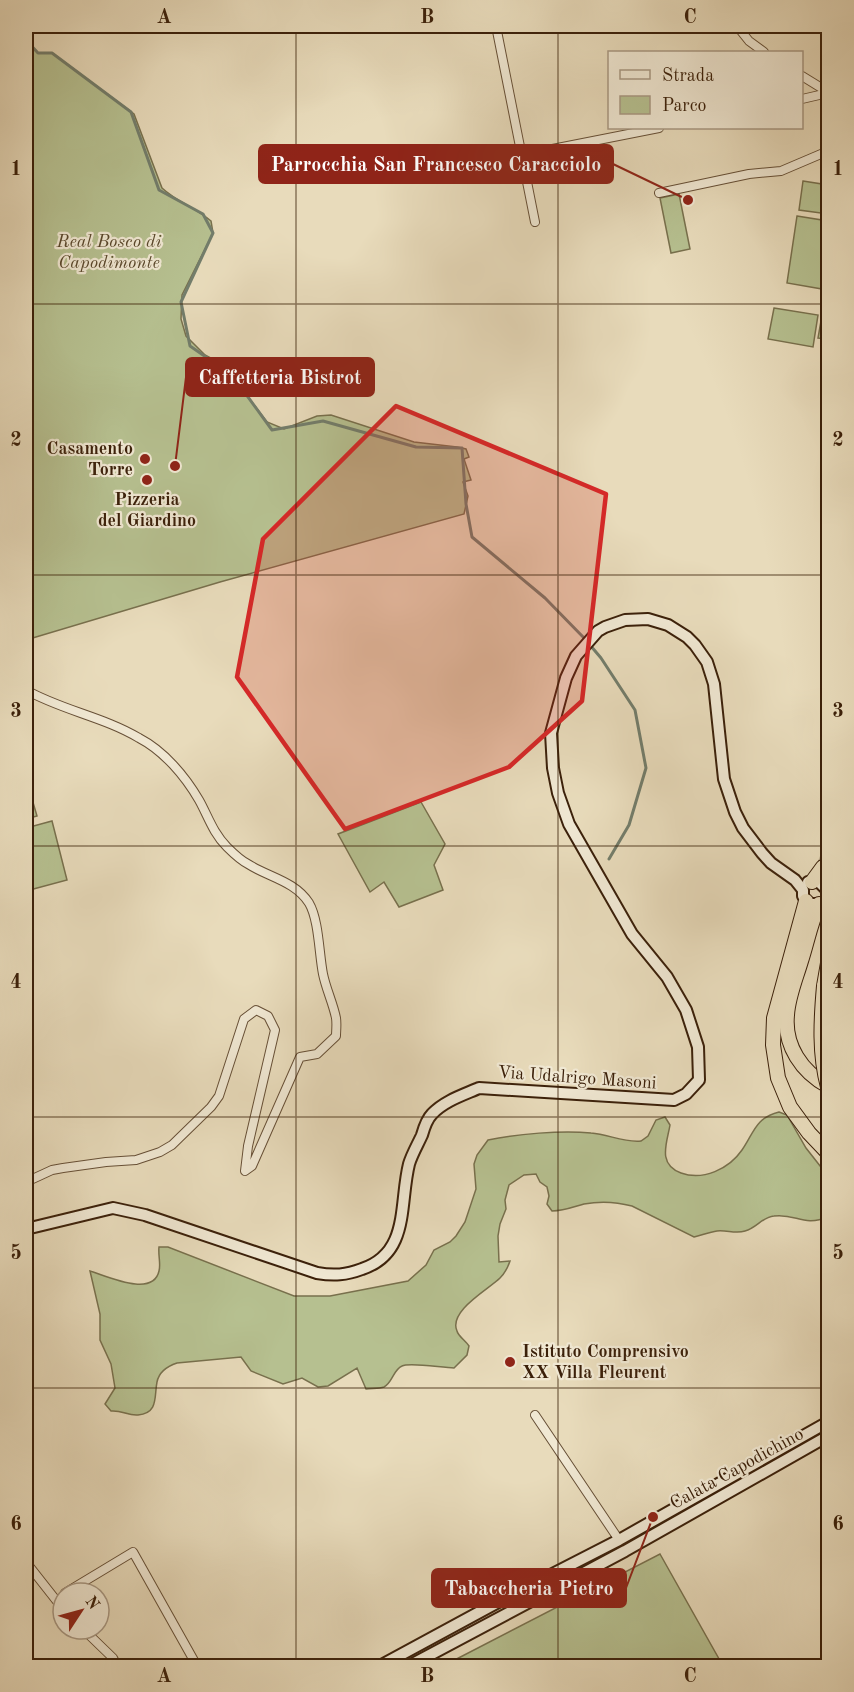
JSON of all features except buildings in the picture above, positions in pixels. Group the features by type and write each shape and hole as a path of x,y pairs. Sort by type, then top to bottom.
{"highway":[{"path":"823,867 774,1018 772,1045 778,1078 790,1107 809,1133 828,1153"},
{"path":"812,899 786,1023 791,1047 797,1058 812,1076 828,1087"},
{"path":"828,963 820,1032 828,1087"}],"street":[{"path":"496,26 535,222"},
{"path":"737,26 749,41 763,51"},
{"path":"803,77 828,93"},
{"path":"803,99 828,93"},
{"path":"522,155 654,129"},
{"path":"659,193 748,174 787,169 828,151"},
{"name":"Via Udalrigo Masoni","path":"26,1229 113,1208 145,1215 317,1273 332,1276 343,1275 369,1267 388,1254 398,1231 409,1163 430,1115 454,1098 479,1088 675,1100 686,1094 699,1080 698,1047 686,1010 667,977 632,934 569,824 558,793 553,768 551,733 566,678 576,656 598,631 605,627 625,620 648,619 669,625 695,645 707,662 714,684 724,779 735,812 743,828 762,854 795,880 812,899"},
{"path":"26,690 40,698 111,724 140,738 157,750 185,778 199,799 210,825 224,845 246,864 299,891 309,903 314,916 323,976 337,1020 336,1036 317,1054 300,1057 252,1166 246,1171 248,1146 275,1030 268,1016 256,1011 244,1018 219,1096 211,1107 172,1145 160,1152 135,1160 52,1170 26,1182"},
{"name":"Via Udalrigo Masoni","path":"819,882 827,890 825,898 812,899 819,882"},
{"path":"535,1415 625,1551"},
{"name":"Calata Capodichino","path":"380,1666 619,1540 828,1422"},
{"name":"Calata Capodichino","path":"409,1666 625,1551 828,1436"},
{"path":"85,1581 133,1552 196,1666"},
{"path":"26,1562 51,1594"},
{"path":"95,1641 117,1666"}],"highlighted area":[{"path":"396,406 606,494 582,701 509,767 345,829 237,677 263,539"}],"green space":[{"name":"Real Bosco di Capodimonte","path":"26,40 38,53 52,53 134,114 162,188 211,221 213,233 182,295 181,319 186,336 205,355 224,365 267,422 284,429 317,416 331,415 414,442 466,449 469,457 464,459 471,480 463,482 468,496 464,514 220,582 26,640"},
{"path":"803,181 828,185 828,214 799,210"},
{"path":"679,194 690,249 671,253 660,198"},
{"path":"797,216 828,221 828,290 787,283"},
{"path":"825,298 828,298 828,339 818,338"},
{"path":"774,308 818,315 813,347 768,339"},
{"path":"32,799 37,816 26,819 26,801"},
{"path":"421,802 445,844 434,865 443,890 399,907 384,882 370,892 338,834"},
{"path":"52,821 67,880 26,891 26,828"},
{"path":"779,1112 787,1115 806,1148 828,1176 828,1217 812,1221 788,1216 774,1216 766,1218 745,1231 717,1231 694,1237 632,1206 596,1202 552,1211 547,1204 549,1196 547,1187 540,1182 536,1174 524,1175 509,1185 505,1200 506,1209 498,1236 499,1262 510,1261 500,1278 471,1301 458,1316 457,1331 469,1346 467,1355 454,1368 406,1365 399,1368 384,1387 366,1389 357,1368 328,1386 318,1387 302,1378 283,1384 251,1371 241,1357 177,1363 160,1375 154,1403 145,1414 131,1415 111,1411 105,1404 115,1388 111,1364 100,1340 100,1314 90,1271 129,1283 148,1283 155,1279 159,1271 159,1247 168,1247 294,1296 330,1296 408,1281 426,1265 434,1250 450,1242 456,1236 465,1222 476,1189 474,1164 477,1155 488,1140 525,1134 579,1132 628,1141 641,1141 648,1136 656,1120 665,1117 670,1125 665,1152 666,1159 674,1169 681,1173 698,1175 715,1172 730,1163 737,1157 760,1122"},
{"path":"660,1554 723,1666 443,1666"}],"waterway":[{"path":"26,40 38,53 52,53 131,112 159,190 203,214 213,233 181,302 190,346 232,375 272,430 323,421 416,447 462,448 466,504 472,537 545,598 586,640"},
{"path":"590,645 635,710 646,768 629,825 609,859"}],"tunnel":[{"path":"823,867 828,855"}],"place":[{"name":"Parrocchia San Francesco Caracciolo","path":"688,200"},
{"name":"Casamento Torre","path":"145,459"},
{"name":"Caffetteria Bistrot","path":"175,466"},
{"name":"Pizzeria del Giardino","path":"147,480"},
{"name":"Istituto Comprensivo XX Villa Fleurent","path":"510,1362"},
{"name":"Tabaccheria Pietro","path":"653,1517"}]}
